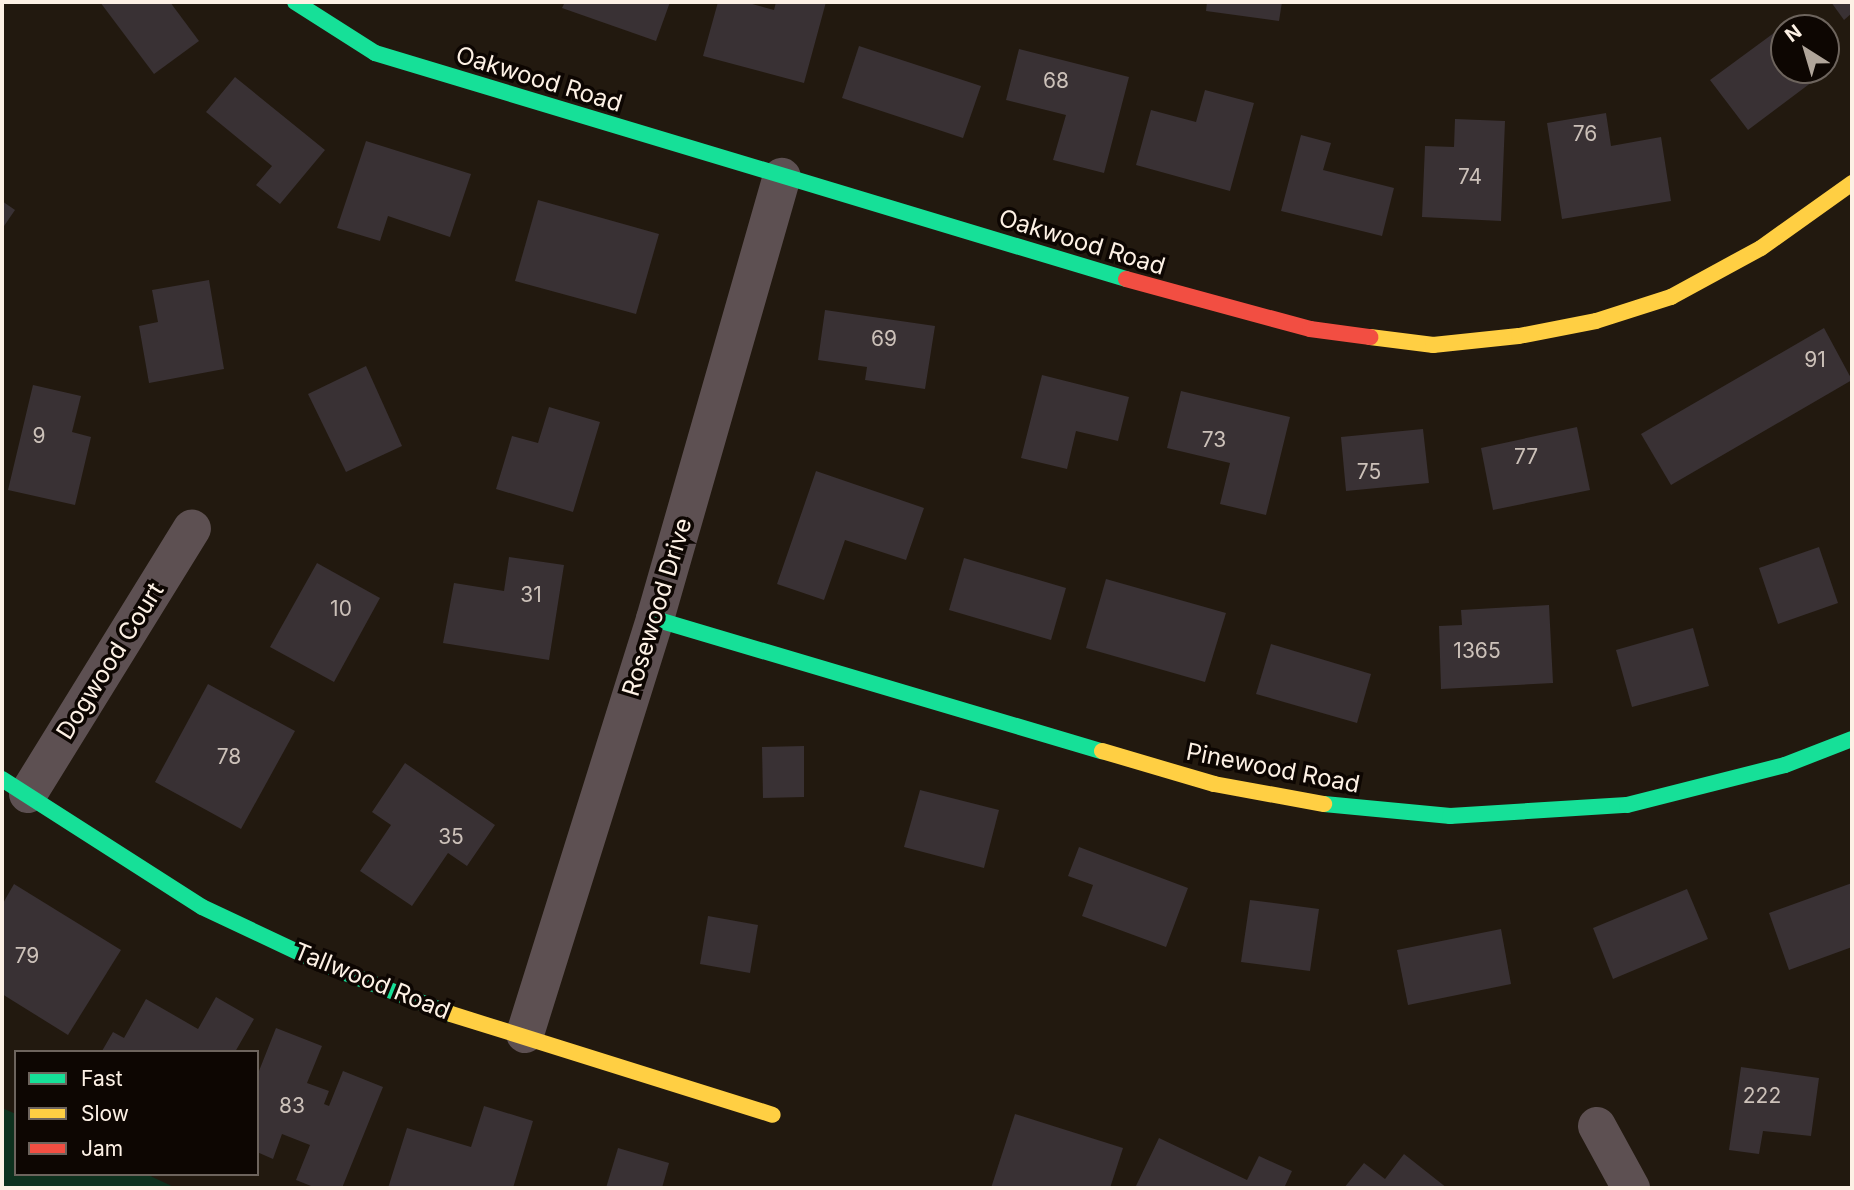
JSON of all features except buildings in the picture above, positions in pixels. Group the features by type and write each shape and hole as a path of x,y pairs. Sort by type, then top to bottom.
{"street":[{"name":"Oakwood Road","path":"296,2 375,53 782,177 1206,302 1310,329 1433,345 1519,336 1596,321 1671,297 1761,248 1852,183"},
{"name":"Rosewood Drive","path":"525,1034 655,619 782,177"},
{"name":"Dogwood Court","path":"15,787 191,528"},
{"name":"Pinewood Road","path":"655,619 1214,784 1328,805 1450,816 1627,805 1785,765 1852,739"},
{"name":"Tallwood Road","path":"15,787 202,907 409,999 525,1034 594,1061 773,1115"},
{"path":"1597,1126 1631,1188"}],"green space":[{"path":"2,1108 14,1113 14,1176 150,1176 176,1188 2,1188"}],"traffic: fast":[{"path":"295,2 375,53 1126,279"},
{"path":"655,619 1102,751"},
{"path":"1324,804 1450,816 1627,805 1785,765 1852,739"},
{"path":"2,779 202,907 325,965 451,1014"}],"traffic: slow":[{"path":"1370,337 1433,345 1519,336 1596,321 1671,297 1761,248 1852,183"},
{"path":"1102,751 1214,784 1324,804"},
{"path":"451,1014 773,1115"}],"traffic: jam":[{"path":"1126,279 1310,329 1370,337"}]}
